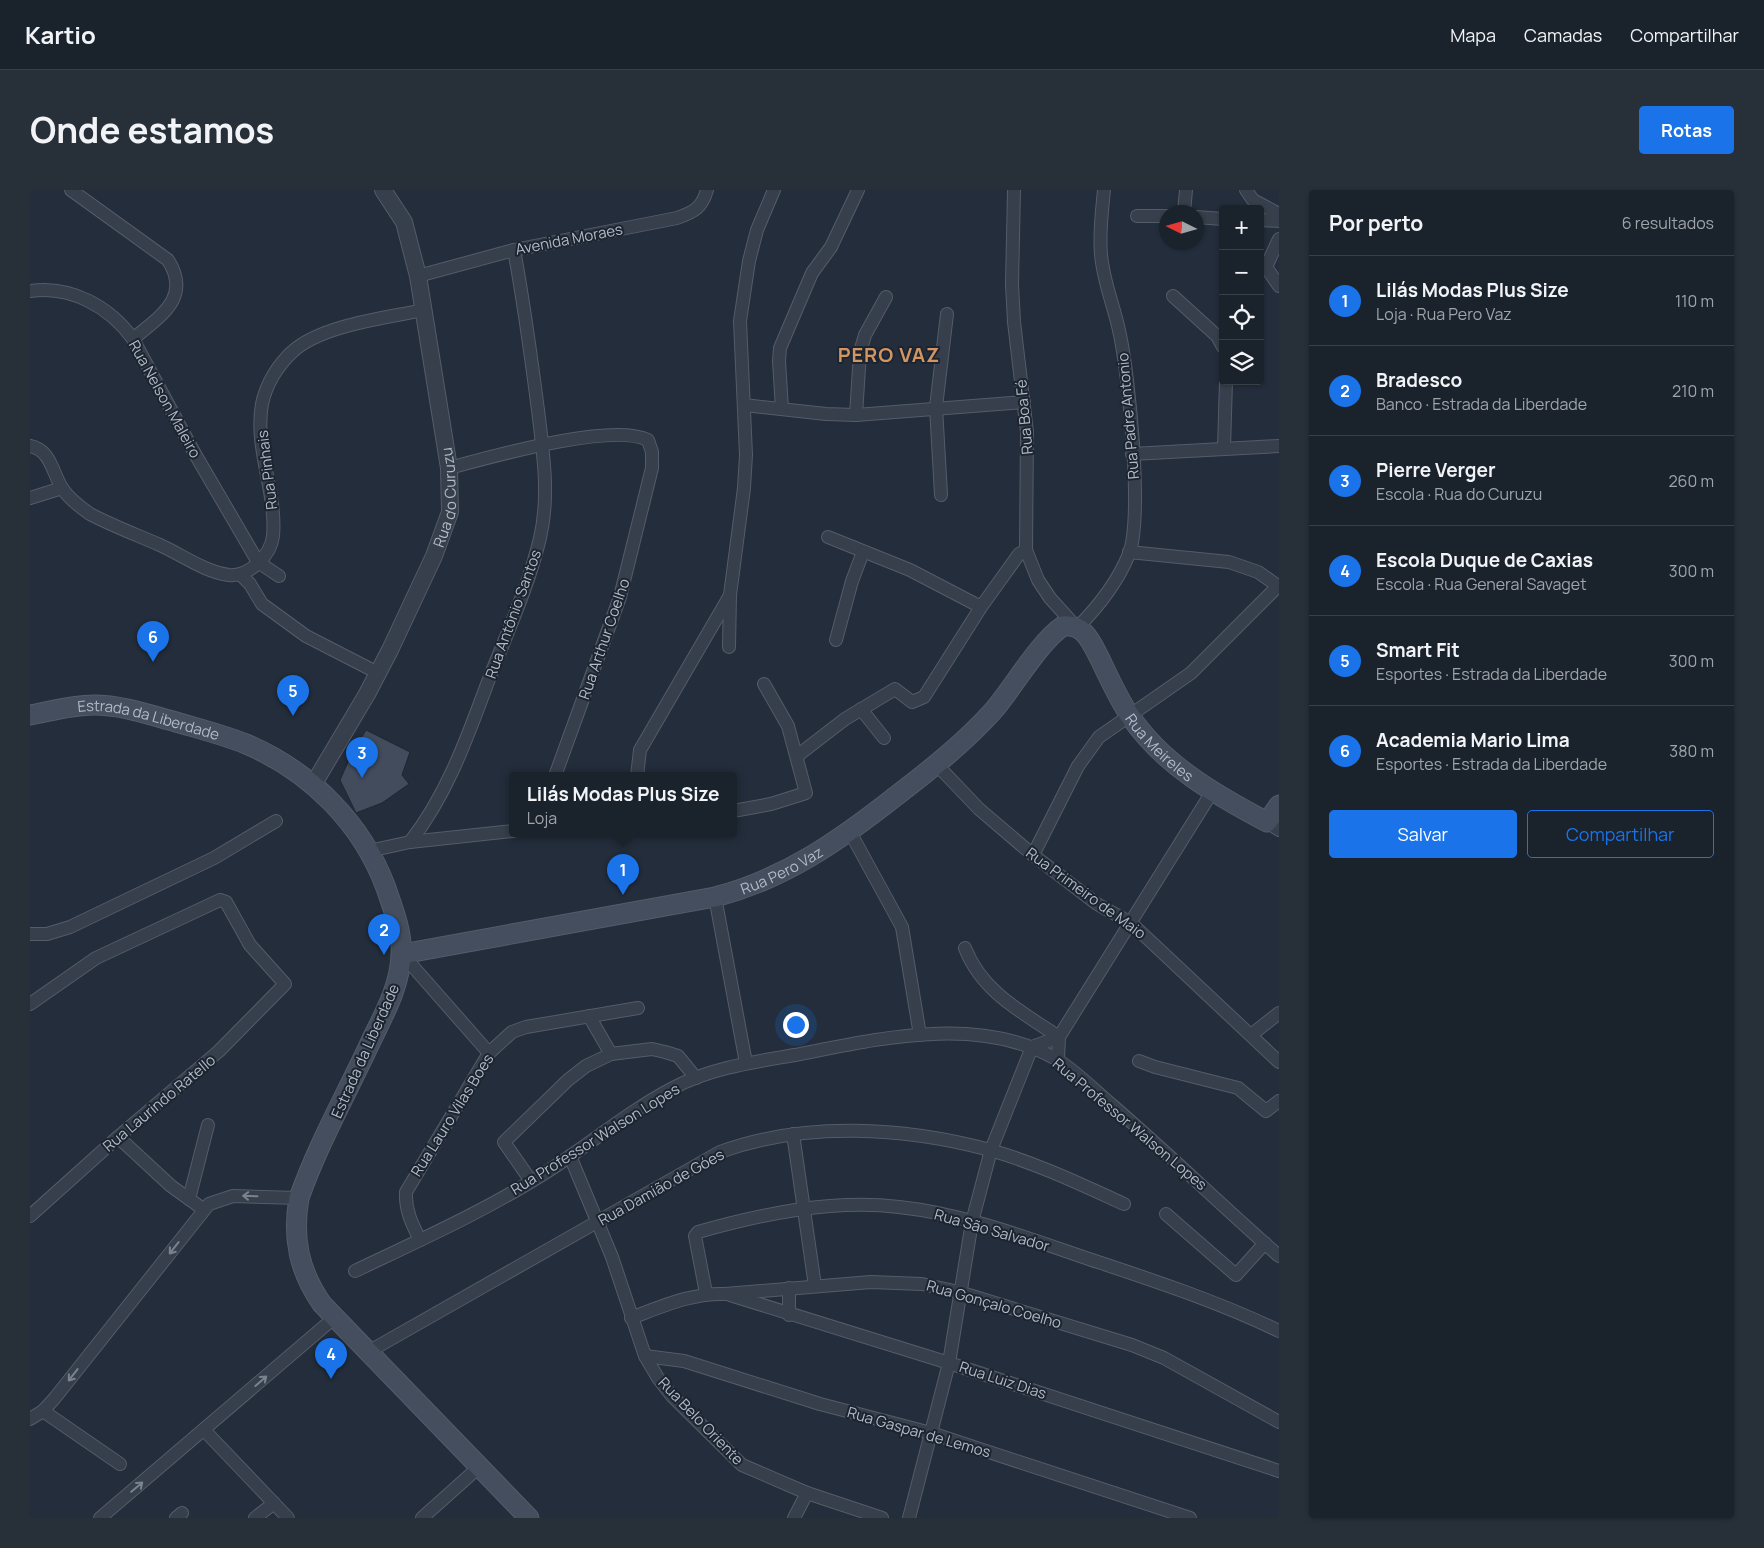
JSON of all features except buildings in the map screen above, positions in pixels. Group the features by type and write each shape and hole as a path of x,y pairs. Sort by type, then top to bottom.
{"main road":[{"name":"Rua Pero Vaz","path":"402,954 715,897 746,889 777,876 811,858 850,832 936,765 993,710 1058,630 1063,626 1077,628"},
{"name":"Rua Meireles","path":"1077,628 1089,637 1130,716 1172,761 1212,792 1273,826"},
{"name":"Estrada da Liberdade","path":"30,715 95,705 132,710 245,744 290,767 332,801 369,851 380,871 399,934 402,954 400,970 388,1005 299,1198 296,1230 299,1258 312,1291 334,1318 529,1518"},
{"path":"1273,826 1279,805"}],"street":[{"path":"70,190 168,260 176,273 177,285 174,300 165,311 134,339"},
{"name":"Rua do Curuzu","path":"313,785 378,673 413,602 444,532 450,512 449,468 418,276 404,222 383,190"},
{"name":"Avenida Moraes","path":"418,276 514,250 677,218 698,210 703,203 707,190"},
{"path":"729,647 730,595 744,488 744,405 740,321 749,261 757,230 774,190"},
{"path":"782,409 778,361 780,348 812,273 831,247 858,190"},
{"name":"Rua Boa Fé","path":"1014,190 1013,313 1024,402 1028,470 1026,550 1038,580 1050,598 1077,628"},
{"name":"Rua Padre Antonio","path":"1077,628 1109,590 1129,552 1134,503 1132,454 1121,342 1101,255 1104,190"},
{"path":"1185,205 1186,190"},
{"path":"1246,190 1253,200 1279,214"},
{"path":"1137,216 1159,216"},
{"path":"1204,218 1219,219"},
{"path":"1264,220 1279,221"},
{"path":"1279,239 1266,267 1279,286"},
{"name":"Rua Antônio Santos","path":"410,842 435,808 445,788 525,588 540,537 545,507 542,445 530,344 514,250"},
{"name":"Rua Nelson Maleiro","path":"30,291 57,291 84,299 108,311 124,326 134,339 195,454 258,562"},
{"path":"1173,296 1219,340"},
{"path":"856,415 860,352 865,335 886,297"},
{"name":"Rua Pinhais","path":"246,579 273,538 269,489 261,440 262,404 268,385 278,368 292,352 307,340 326,332 424,310"},
{"path":"940,495 936,407 942,338 947,314"},
{"path":"1224,448 1226,385"},
{"path":"744,405 826,414 856,415 936,407 1024,402"},
{"name":"Rua Arthur Coelho","path":"542,445 590,437 630,435 648,440 652,452 652,468 620,597 555,772"},
{"path":"449,468 542,445"},
{"path":"30,446 41,450 48,456 62,488 73,502 90,514 213,570 246,579 262,604 306,636 378,673"},
{"path":"1132,454 1279,446"},
{"path":"30,498 62,488"},
{"path":"828,537 910,570 981,607"},
{"path":"797,756 861,709 895,689 912,702 924,697 981,607 1019,554 1026,550"},
{"path":"836,640 852,581 863,552"},
{"path":"1033,856 1086,752 1099,737 1192,673 1278,586 1258,572 1229,562 1129,552"},
{"path":"258,562 279,576"},
{"path":"637,772 640,750 730,595"},
{"path":"737,810 771,804 806,793 788,726 764,684"},
{"path":"861,709 884,738"},
{"name":"Rua Primeiro de Maio","path":"936,765 979,809 1033,856 1097,904 1131,923 1279,1062"},
{"path":"1058,1060 1059,1037 1212,792"},
{"path":"30,934 47,934 70,926 214,858 276,821"},
{"path":"369,851 410,842 509,831"},
{"path":"850,832 902,928 920,1035"},
{"path":"715,897 746,1063"},
{"name":"Rua Laurindo Ratello","path":"30,1004 96,958 220,900 226,902 250,945 284,982 285,987 219,1052 118,1137 30,1216"},
{"path":"965,948 978,975 989,987 1002,999 1059,1037"},
{"path":"402,954 490,1053"},
{"name":"Rua Lauro Vilas Boes","path":"420,1240 408,1216 405,1203 406,1192 490,1053 512,1032 526,1027 638,1008"},
{"path":"1251,1035 1279,1013"},
{"path":"589,1016 611,1054"},
{"name":"Rua Professor Walson Lopes","path":"355,1271 475,1214 531,1181 672,1088 696,1078 746,1063 889,1038 920,1035 965,1035 1032,1047 1058,1060 1146,1135 1279,1256"},
{"path":"908,1518 949,1363 959,1292 972,1222 991,1150 1032,1047 1059,1037"},
{"path":"531,1181 505,1146 506,1138 568,1080 586,1066 611,1054 652,1049 678,1056 696,1078"},
{"path":"1139,1060 1155,1067 1238,1088 1264,1110 1268,1110 1279,1101"},
{"path":"189,1199 208,1125"},
{"name":"Rua Damião de Góes","path":"368,1352 720,1152 742,1144 793,1134 863,1132 901,1134 934,1138 991,1150 1056,1173 1124,1204"},
{"path":"793,1134 815,1286"},
{"path":"118,1137 146,1165 203,1209"},
{"name":"Rua Belo Oriente","path":"570,1156 598,1221 646,1356 658,1378 672,1396 742,1465 807,1493 882,1518"},
{"path":"30,1419 43,1411 203,1209 217,1200 234,1196 299,1198"},
{"name":"Rua São Salvador","path":"706,1293 695,1236 698,1232 803,1209 830,1206 898,1207 972,1222 1028,1238 1236,1312 1279,1331"},
{"path":"1166,1214 1236,1275 1265,1243"},
{"name":"Rua Gonçalo Coelho","path":"631,1318 673,1302 706,1293 726,1294 815,1286 898,1282 959,1292 1132,1345 1164,1358 1279,1422"},
{"path":"789,1288 789,1315"},
{"name":"Rua Luiz Dias","path":"726,1294 949,1363 1279,1471"},
{"path":"101,1518 334,1318"},
{"name":"Rua Gaspar de Lemos","path":"646,1356 684,1361 820,1404 931,1433 1190,1518"},
{"path":"43,1411 120,1464"},
{"path":"205,1430 288,1518"},
{"path":"422,1518 479,1468"},
{"path":"794,1518 807,1493"},
{"path":"255,1518 274,1503"}],"place":[{"name":"Academia Mario Lima","path":"153,662"},
{"name":"Smart Fit","path":"293,716"},
{"name":"Pierre Verger","path":"362,778"},
{"name":"Lilás Modas Plus Size","path":"623,895"},
{"name":"Bradesco","path":"384,955"},
{"name":"Escola Duque de Caxias","path":"331,1379"}],"district":[{"name":"PERO VAZ","path":"889,354"}]}
